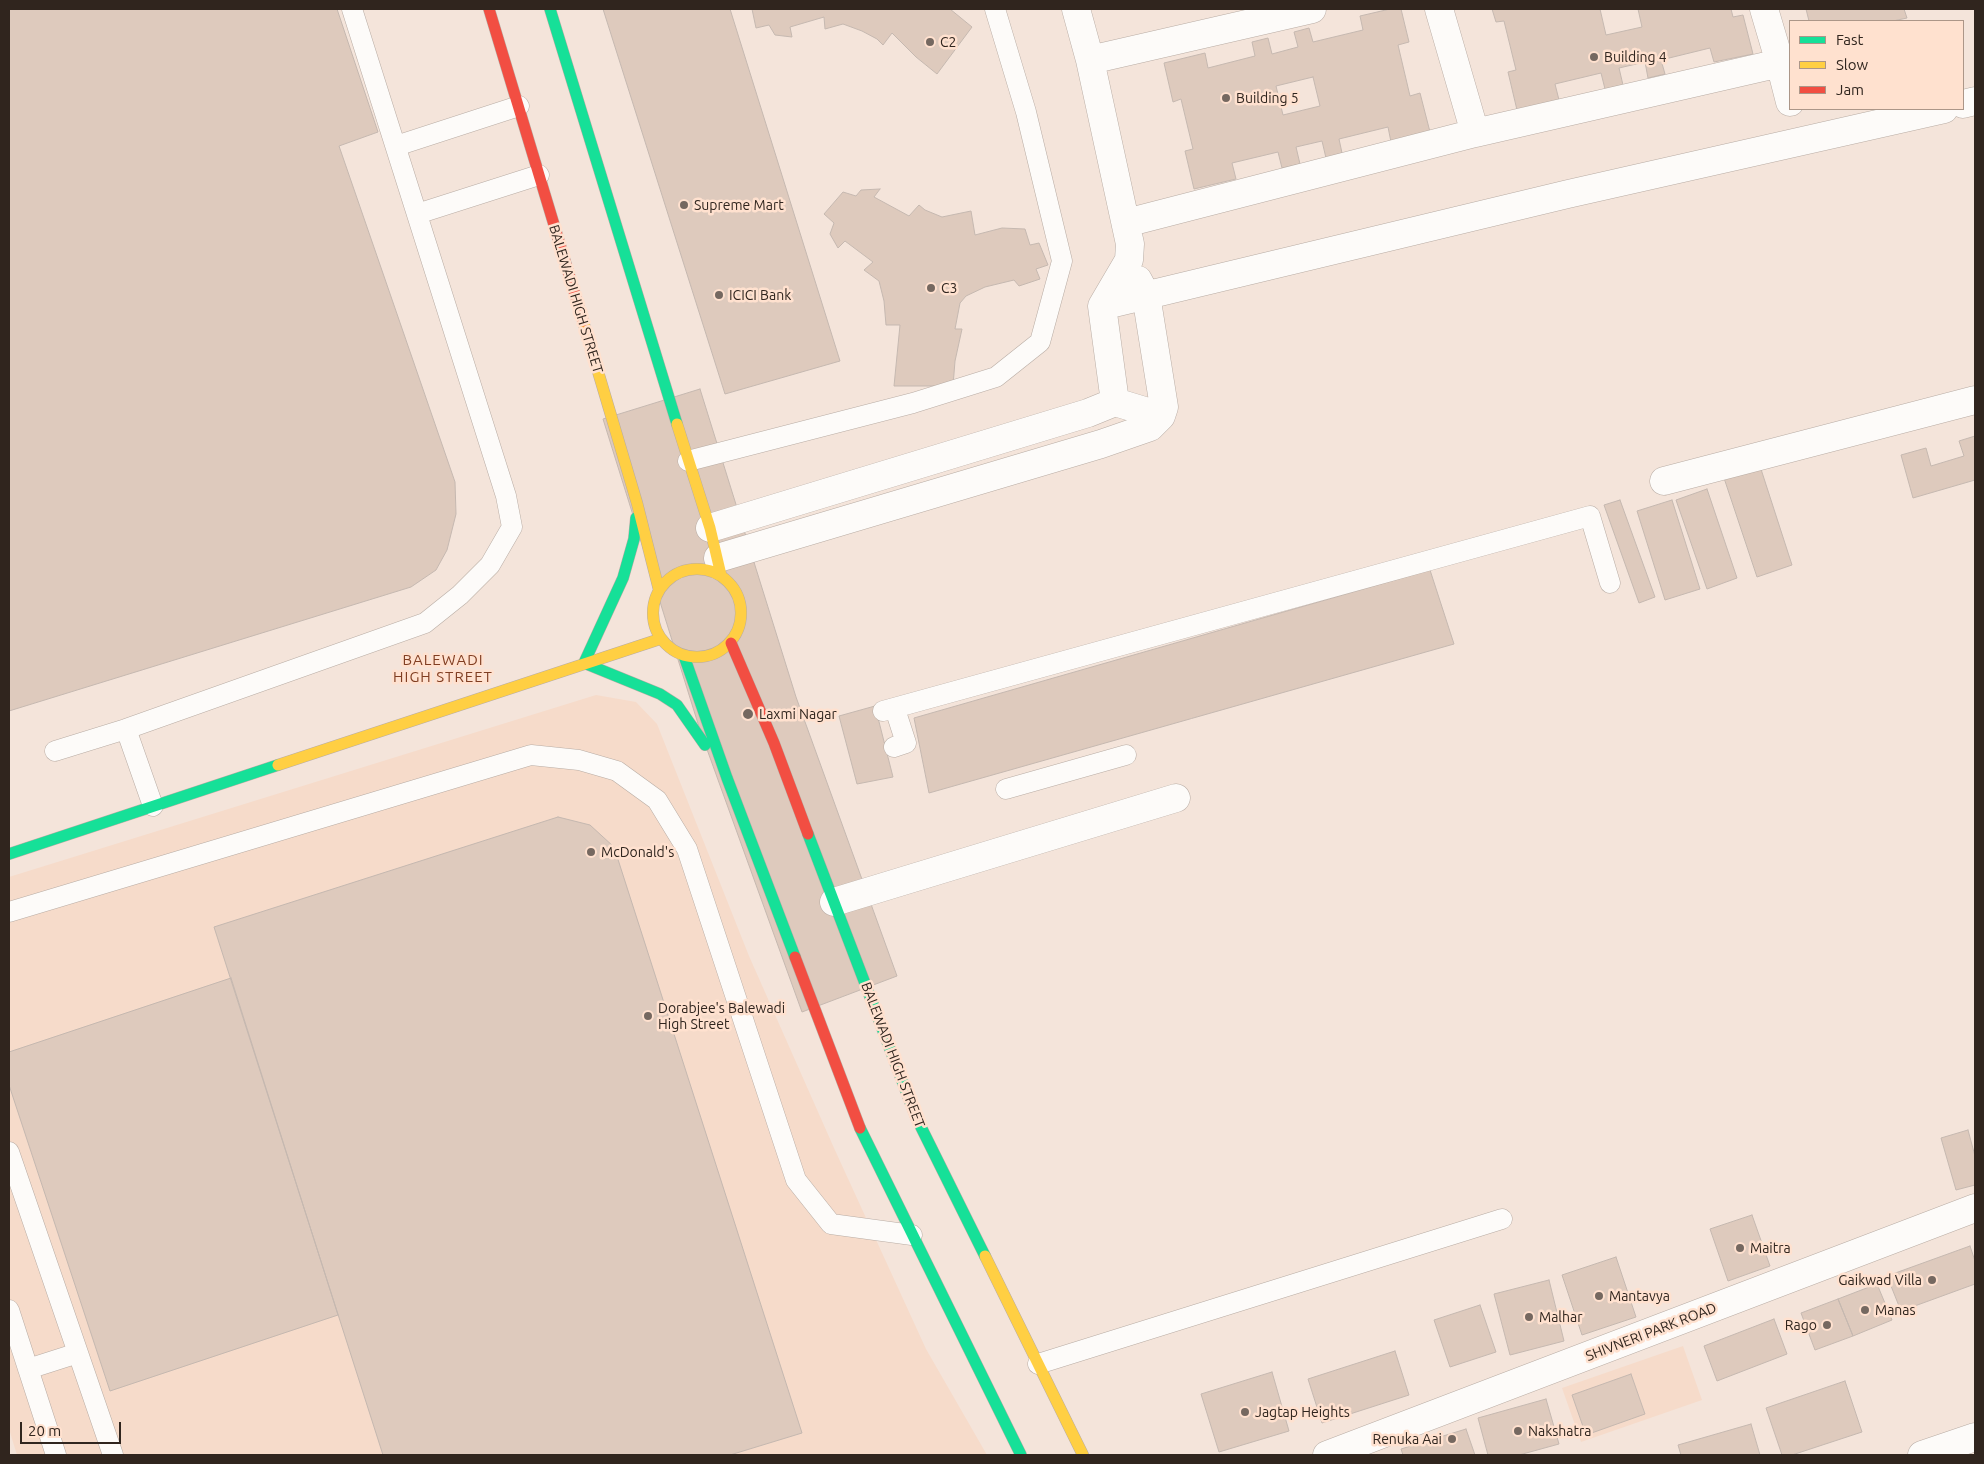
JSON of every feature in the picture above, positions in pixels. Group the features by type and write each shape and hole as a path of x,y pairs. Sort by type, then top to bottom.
{"street":[{"name":"BALEWADI HIGH STREET","path":"489,9 637,503 659,590"},
{"path":"550,9 710,528 720,567 738,594 742,607 738,632 731,643 721,651 709,656 696,658 684,656 670,649 660,639 654,627 652,615 653,602 659,590 668,580 680,572 720,567 1150,427 1161,416 1164,407 1146,296 1128,260"},
{"path":"1076,9 1090,60 1130,244 1128,260 1102,306 1114,402"},
{"path":"1090,60 1312,9"},
{"path":"1439,9 1474,134"},
{"path":"1764,9 1785,62 1789,94"},
{"path":"1126,224 1474,134 1785,62"},
{"path":"1792,110 1801,142"},
{"path":"1102,306 1568,194 1940,110"},
{"path":"1664,481 1975,400"},
{"path":"710,528 1088,414 1114,402 1161,416"},
{"path":"584,664 623,578 634,539 637,503"},
{"path":"9,854 660,639"},
{"name":"BALEWADI HIGH STREET","path":"731,643 774,744 916,1117 1083,1455"},
{"path":"684,656 727,778 864,1138 1021,1455"},
{"path":"584,664 660,694 677,705 727,778"},
{"path":"834,902 1176,798"},
{"name":"SHIVNERI PARK ROAD","path":"1327,1455 1975,1208"},
{"path":"1922,1455 1975,1437"}],"lane":[{"path":"55,752 126,729 425,623 460,595 490,565 512,527 506,496 352,9"},
{"path":"688,461 913,403 996,377 1040,342 1062,261 1026,112 995,9"},
{"path":"396,146 518,106"},
{"path":"417,214 539,174"},
{"path":"894,747 906,743 889,710 1590,516 1610,583"},
{"path":"126,729 153,806"},
{"path":"9,912 530,755 579,760 617,770 657,800 687,849 796,1180 831,1224 912,1235"},
{"path":"1006,789 1126,755"},
{"path":"9,1152 113,1455"},
{"path":"1038,1364 1502,1219"},
{"path":"9,1310 56,1455"},
{"path":"28,1369 78,1353"}],"shaded area":[{"path":"596,695 636,702 657,724 749,956 834,1148 926,1349 987,1455 17,1455 9,1429 9,877"},
{"path":"1683,1346 1702,1400 1581,1442 1562,1388"}],"building":[{"path":"9,9 337,9 378,132 339,146 455,482 456,514 447,550 436,570 411,587 9,711"},
{"path":"603,9 730,9 840,361 725,394"},
{"name":"C2","path":"752,9 950,9 972,27 937,74 916,57 892,33 883,45 877,39 862,31 843,24 825,29 824,17 790,27 792,37 775,35 769,25 756,28"},
{"name":"Building 5","path":"1390,9 1401,9 1409,42 1398,45 1410,96 1420,93 1430,132 1391,142 1388,127 1339,139 1342,153 1326,158 1322,141 1296,147 1300,164 1282,168 1278,152 1232,163 1236,179 1194,189 1185,151 1193,149 1181,99 1173,102 1164,63 1205,53 1208,68 1255,56 1252,42 1268,38 1272,54 1298,47 1294,32 1309,28 1313,42 1363,30 1360,16","holes":["1313,77 1320,106 1283,115 1276,86"]},
{"name":"Building 4","path":"1492,9 1600,9 1606,35 1642,27 1638,9 1731,9 1733,17 1743,15 1753,54 1714,62 1710,48 1661,60 1665,74 1648,78 1645,62 1619,68 1623,85 1605,89 1601,73 1555,84 1559,100 1517,110 1508,72 1516,70 1504,21 1496,22"},
{"path":"1806,9 1904,9 1907,18 1898,20 1809,20"},
{"name":"C3","path":"880,189 874,197 909,216 919,205 925,210 942,217 971,211 975,235 1002,228 1025,229 1030,245 1039,243 1048,265 1036,269 1040,279 1019,286 1014,280 985,287 966,296 960,303 955,329 962,329 955,361 953,386 894,386 900,325 886,325 884,301 879,281 864,270 873,262 845,241 838,248 830,234 834,223 824,214 843,192 856,196 861,190"},
{"name":"Laxmi Nagar","path":"700,389 796,697 897,976 802,1012 700,730 603,419"},
{"path":"1975,436 1975,480 1913,498 1901,455 1926,448 1931,466 1964,456 1959,441"},
{"path":"1759,463 1792,565 1757,577 1723,475"},
{"path":"1707,489 1737,578 1707,589 1676,500"},
{"path":"1620,500 1655,597 1639,603 1604,505"},
{"path":"1672,500 1700,589 1665,600 1637,511"},
{"path":"1430,570 1454,644 929,793 914,718"},
{"path":"875,706 893,777 857,784 839,716"},
{"path":"558,817 590,825 614,847 802,1433 730,1455 383,1455 214,927"},
{"path":"231,978 338,1315 110,1391 9,1085 9,1052"},
{"path":"1968,1130 1975,1156 1975,1185 1956,1190 1941,1138"},
{"name":"Maitra","path":"1752,1215 1770,1266 1728,1281 1710,1229"},
{"name":"Gaikwad Villa","path":"1970,1246 1975,1261 1975,1284 1901,1311 1887,1276"},
{"name":"Mantavya","path":"1616,1257 1636,1317 1582,1335 1562,1275"},
{"name":"Malhar","path":"1549,1280 1564,1341 1510,1355 1494,1294"},
{"name":"Manas","path":"1877,1284 1892,1320 1853,1336 1838,1299"},
{"name":"Rago","path":"1838,1299 1853,1336 1815,1350 1801,1313"},
{"path":"1480,1305 1496,1352 1450,1367 1434,1320"},
{"path":"1774,1319 1787,1354 1717,1381 1704,1346"},
{"path":"1395,1351 1409,1395 1322,1423 1308,1379"},
{"name":"Jagtap Heights","path":"1272,1372 1289,1431 1219,1452 1201,1394"},
{"path":"1631,1374 1645,1414 1586,1435 1572,1395"},
{"path":"1845,1381 1862,1432 1792,1455 1782,1455 1766,1408"},
{"name":"Nakshatra","path":"1546,1399 1559,1444 1519,1455 1488,1455 1478,1418"},
{"path":"1751,1424 1760,1455 1681,1455 1678,1445"},
{"name":"Renuka Aai","path":"1466,1429 1475,1455 1403,1455 1401,1449"}],"traffic: fast":[{"path":"550,9 677,424"},
{"path":"584,663 623,578 634,539 636,518"},
{"path":"684,656 727,778 795,957"},
{"path":"584,663 660,694 677,705 705,745"},
{"path":"9,854 278,765"},
{"path":"808,834 916,1117 985,1256"},
{"path":"860,1128 1021,1455"}],"traffic: slow":[{"path":"583,321 637,503 659,590"},
{"path":"677,424 710,528 721,575"},
{"path":"688,569 706,569 722,576 734,588 741,604 741,613 741,622 734,638 722,650 706,657 688,657 672,650 660,638 653,622 653,604 660,588 672,576 688,569"},
{"path":"278,765 660,639"},
{"path":"985,1256 1083,1455"}],"traffic: jam":[{"path":"489,9 583,321"},
{"path":"731,643 774,743 808,834"},
{"path":"795,957 860,1128"}],"place":[{"name":"C2","path":"930,42"},
{"name":"Building 4","path":"1594,57"},
{"name":"Building 5","path":"1226,98"},
{"name":"Supreme Mart","path":"684,205"},
{"name":"C3","path":"931,288"},
{"name":"ICICI Bank","path":"719,295"},
{"name":"Laxmi Nagar","path":"748,714"},
{"name":"McDonald's","path":"591,852"},
{"name":"Dorabjee's Balewadi High Street","path":"648,1016"},
{"name":"Maitra","path":"1740,1248"},
{"name":"Gaikwad Villa","path":"1932,1280"},
{"name":"Mantavya","path":"1599,1296"},
{"name":"Manas","path":"1865,1310"},
{"name":"Malhar","path":"1529,1317"},
{"name":"Rago","path":"1827,1325"},
{"name":"Jagtap Heights","path":"1245,1412"},
{"name":"Nakshatra","path":"1518,1431"},
{"name":"Renuka Aai","path":"1452,1439"}],"district":[{"name":"BALEWADI HIGH STREET","path":"443,668"}]}
